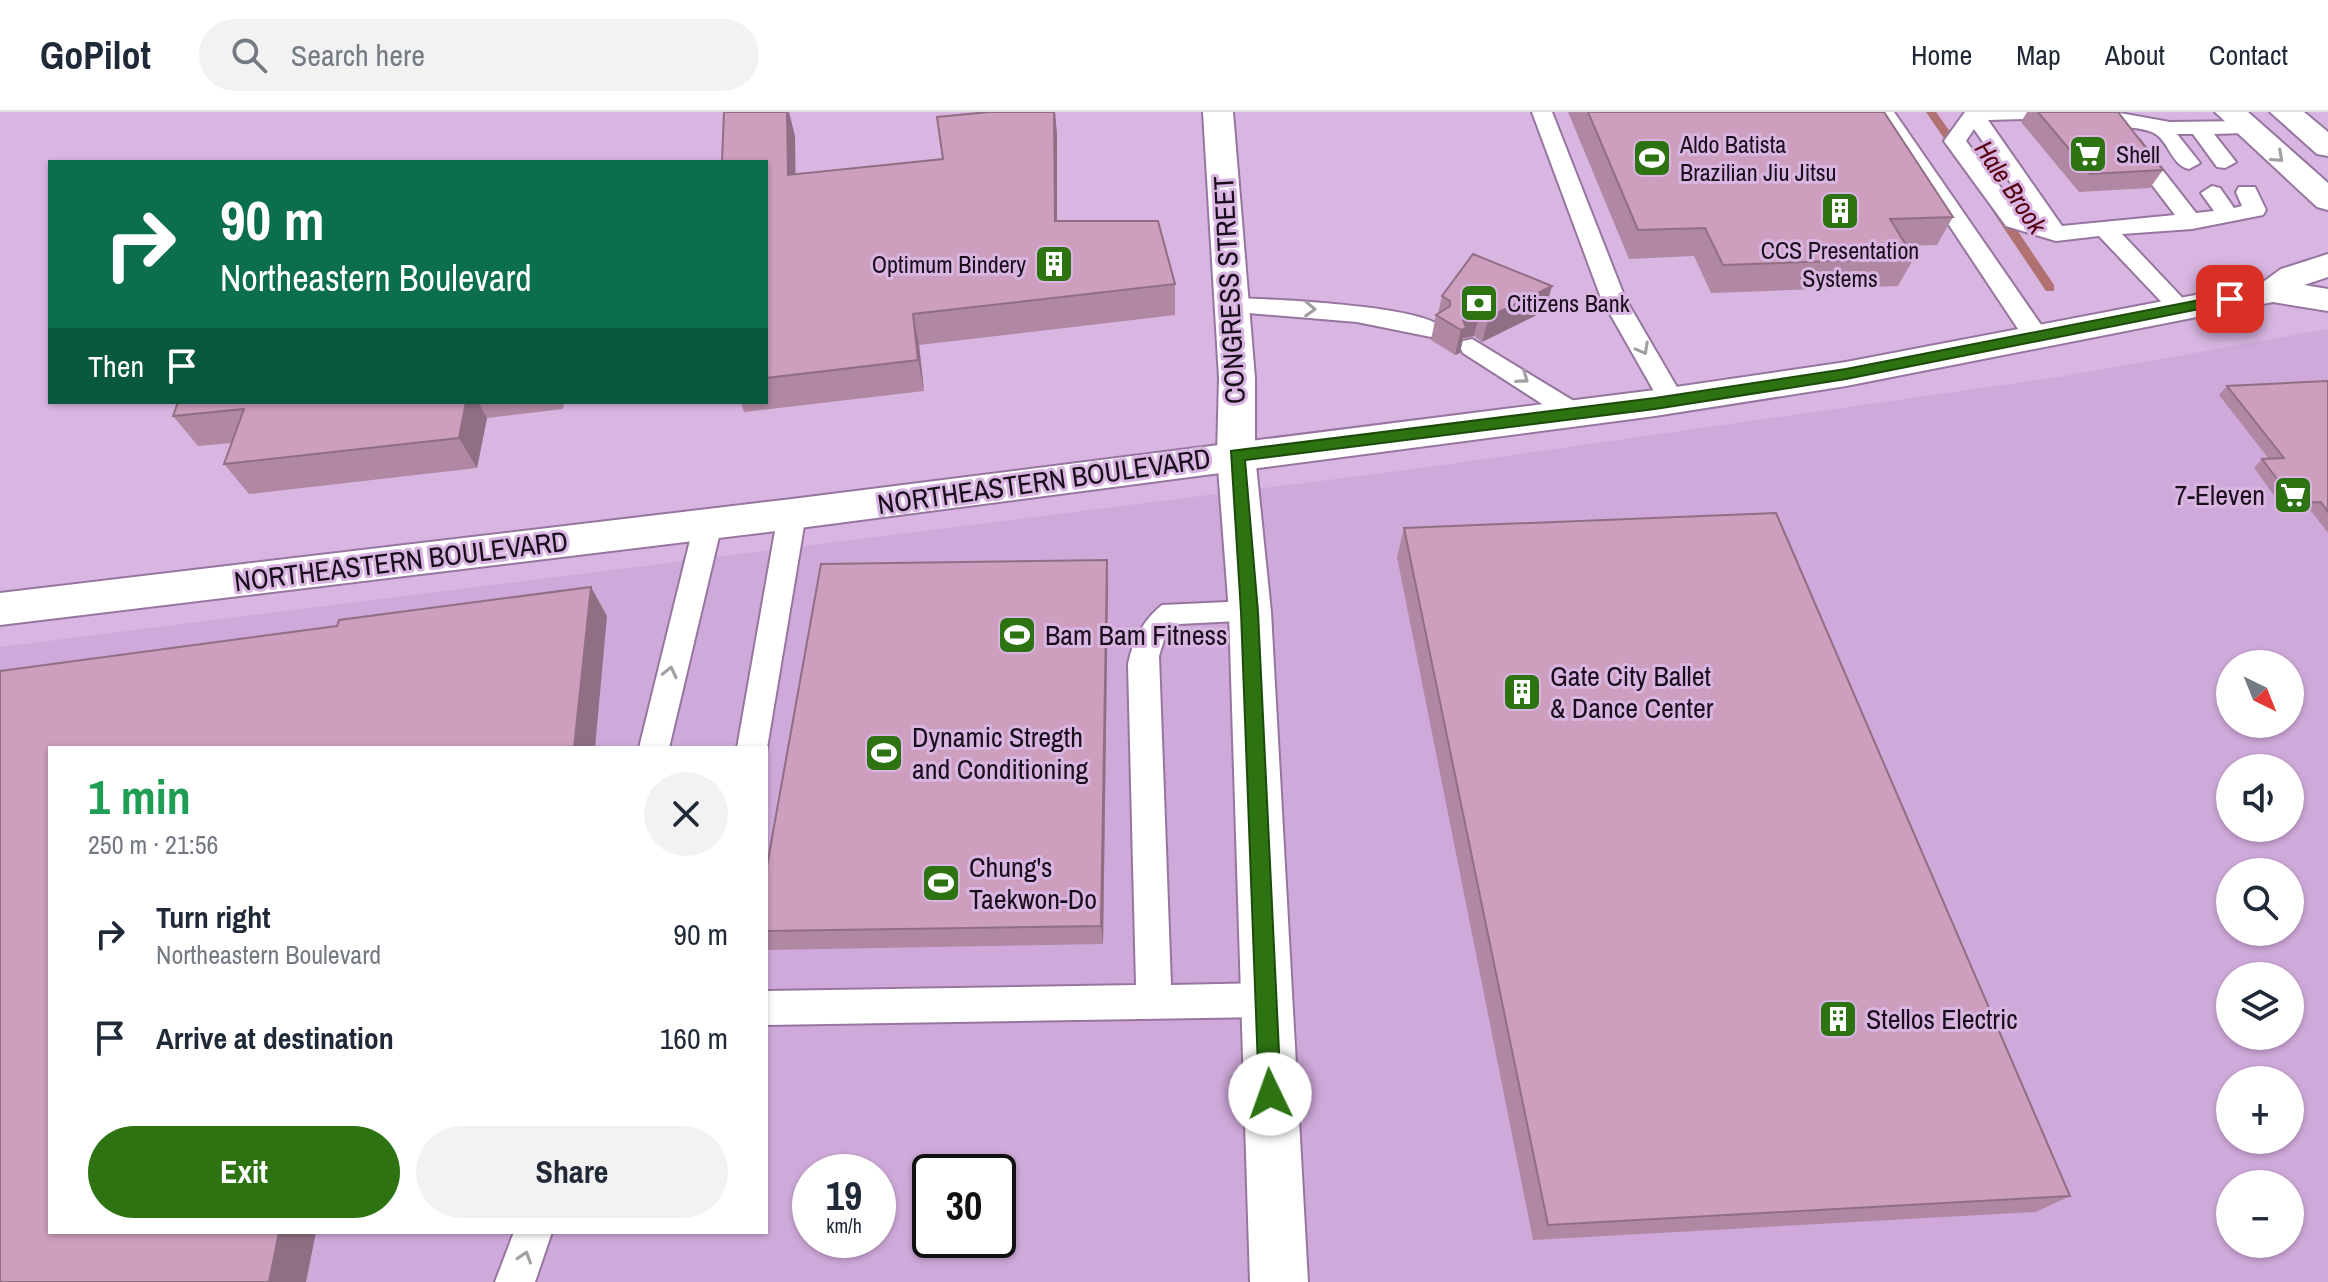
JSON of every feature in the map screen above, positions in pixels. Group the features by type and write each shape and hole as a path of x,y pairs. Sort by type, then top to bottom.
{"street":[{"name":"CONGRESS STREET","path":"1218,112 1237,378 1236,455 1250,612 1279,1282"},
{"path":"2285,112 2328,147"},
{"path":"2238,119 2328,200"},
{"name":"NORTHEASTERN BOULEVARD","path":"2273,291 2293,277 2328,265"},
{"name":"NORTHEASTERN BOULEVARD","path":"0,609 792,514 1672,401 1846,374 2273,291 2328,300"}],"lane":[{"path":"1542,112 1613,298 1672,401"},
{"path":"1884,112 2037,338"},
{"path":"1974,114 2062,112"},
{"path":"1974,114 1955,141 2014,221 2056,234 2192,222 2255,210 2247,192"},
{"path":"1974,114 2056,234"},
{"path":"2105,116 2160,127 2198,127 2238,119"},
{"path":"2105,116 2192,222"},
{"path":"2160,127 2189,163"},
{"path":"2198,127 2225,162"},
{"path":"2212,193 2229,216"},
{"path":"2104,229 2180,308"},
{"path":"1232,306 1333,310 1385,316 1431,329"},
{"path":"1472,347 1573,412"},
{"path":"752,746 792,514"},
{"path":"654,746 708,524"},
{"path":"1154,1004 1143,664 1146,647 1152,633 1172,613 1250,612"},
{"path":"768,1008 1266,1000"},
{"path":"515,1282 532,1234"}],"shaded area":[{"path":"2328,329 2328,1282 0,1282 0,647 1415,469 2059,377"}],"building":[{"path":"724,112 787,112 788,175 943,159 937,117 989,112 1054,112 1055,221 1158,221 1175,284 913,314 918,360 768,378 768,160 722,160"},
{"path":"1588,112 1884,112 1953,217 1890,219 1914,258 1723,265 1705,228 1638,230"},
{"path":"2038,112 2118,112 2163,170 2090,174"},
{"path":"1473,254 1552,286 1489,317 1480,311 1468,313 1463,320 1466,328 1461,330 1436,315 1450,306 1450,301 1442,296"},
{"path":"2328,381 2328,512 2321,502 2295,503 2262,459 2284,458 2227,386"},
{"path":"177,404 466,404 459,438 224,464 244,409 173,416"},
{"path":"1776,513 2070,1196 1548,1225 1404,528"},
{"path":"1107,560 1101,926 768,931 768,860 821,564"},
{"path":"591,587 574,746 48,746 48,1234 279,1234 269,1282 0,1282 0,671 337,626 339,620"}],"waterway":[{"name":"Hale Brook","path":"1931,112 1960,154"},
{"name":"Hale Brook","path":"1997,209 2050,288"}],"place":[{"name":"Shell","path":"2088,154"},
{"name":"Aldo Batista Brazilian Jiu Jitsu","path":"1652,158"},
{"name":"CCS Presentation Systems","path":"1840,211"},
{"name":"Optimum Bindery","path":"1054,264"},
{"name":"Citizens Bank","path":"1479,303"},
{"name":"7-Eleven","path":"2293,495"},
{"name":"Bam Bam Fitness","path":"1017,635"},
{"name":"Gate City Ballet & Dance Center","path":"1522,692"},
{"name":"Dynamic Stregth and Conditioning","path":"884,753"},
{"name":"Chung's Taekwon-Do","path":"941,883"},
{"name":"Stellos Electric","path":"1838,1019"}],"route":[{"path":"1270,1094 1250,612 1236,455 1655,403 1846,374 2230,299"}]}
